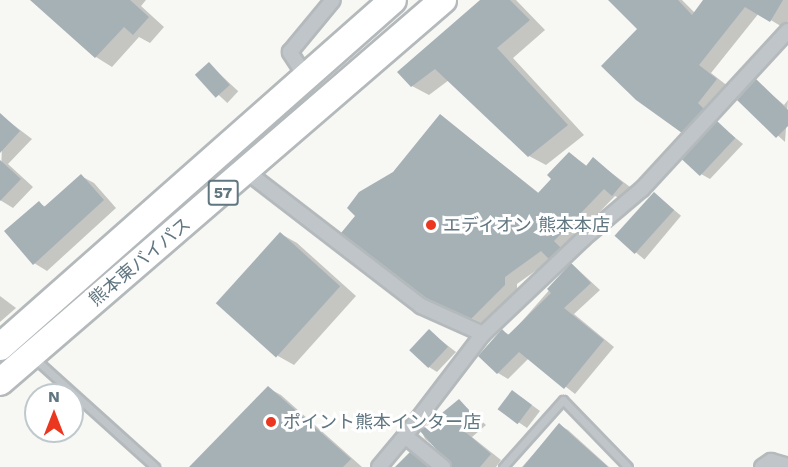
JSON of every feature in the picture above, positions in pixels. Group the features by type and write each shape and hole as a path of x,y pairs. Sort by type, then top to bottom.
{"highway":[{"name":"熊本東バイパス","path":"0,347 393,0"},
{"name":"熊本東バイパス","path":"0,382 30,354 248,172 443,0"}],"street":[{"path":"306,77 290,52 333,0"},
{"path":"378,467 405,436 483,334 583,239 633,198 788,31"},
{"path":"248,172 421,306 483,334"},
{"path":"405,436 443,467"},
{"path":"762,467 771,461 788,466"}],"lane":[{"path":"30,354 155,467"},
{"path":"503,467 563,400 630,466"}],"building":[{"path":"30,0 130,0 149,17 133,35 124,27 95,58"},
{"path":"480,0 510,0 530,20 497,48 568,125 528,157 435,69 411,87 397,72"},
{"path":"608,0 678,0 692,15 703,0 783,0 770,22 745,7 699,65 717,79 698,103 704,109 682,133 636,100 601,66 637,29"},
{"path":"209,62 230,85 216,98 195,75"},
{"path":"756,79 788,110 788,126 776,138 737,100"},
{"path":"0,113 20,131 0,153"},
{"name":"エディオン 熊本本店","path":"440,114 538,193 551,179 547,175 569,152 586,166 593,157 623,183 612,196 604,189 554,241 561,248 549,259 541,251 505,277 505,285 471,319 426,298 341,233 355,216 347,208 359,192 393,172"},
{"path":"717,121 735,138 700,176 682,159"},
{"path":"0,160 21,179 0,201"},
{"path":"81,174 104,200 33,265 4,231 39,201 44,207"},
{"path":"654,192 674,210 635,254 615,236"},
{"path":"280,232 340,286 276,358 216,303"},
{"path":"571,263 591,283 564,308 604,340 564,389 519,352 497,374 478,356 502,329 508,335 551,293 547,289"},
{"path":"429,329 448,347 428,368 409,350"},
{"name":"ポイント熊本インター店","path":"268,386 351,459 343,467 189,467"},
{"path":"512,390 532,405 518,424 498,409"},
{"path":"459,399 477,419 463,430 491,454 480,467 452,467 420,431"},
{"path":"559,423 573,436 608,467 523,467"},
{"path":"410,452 429,467 395,467"}],"place":[{"name":"エディオン 熊本本店","path":"431,225"},
{"name":"ポイント熊本インター店","path":"271,422"}]}
